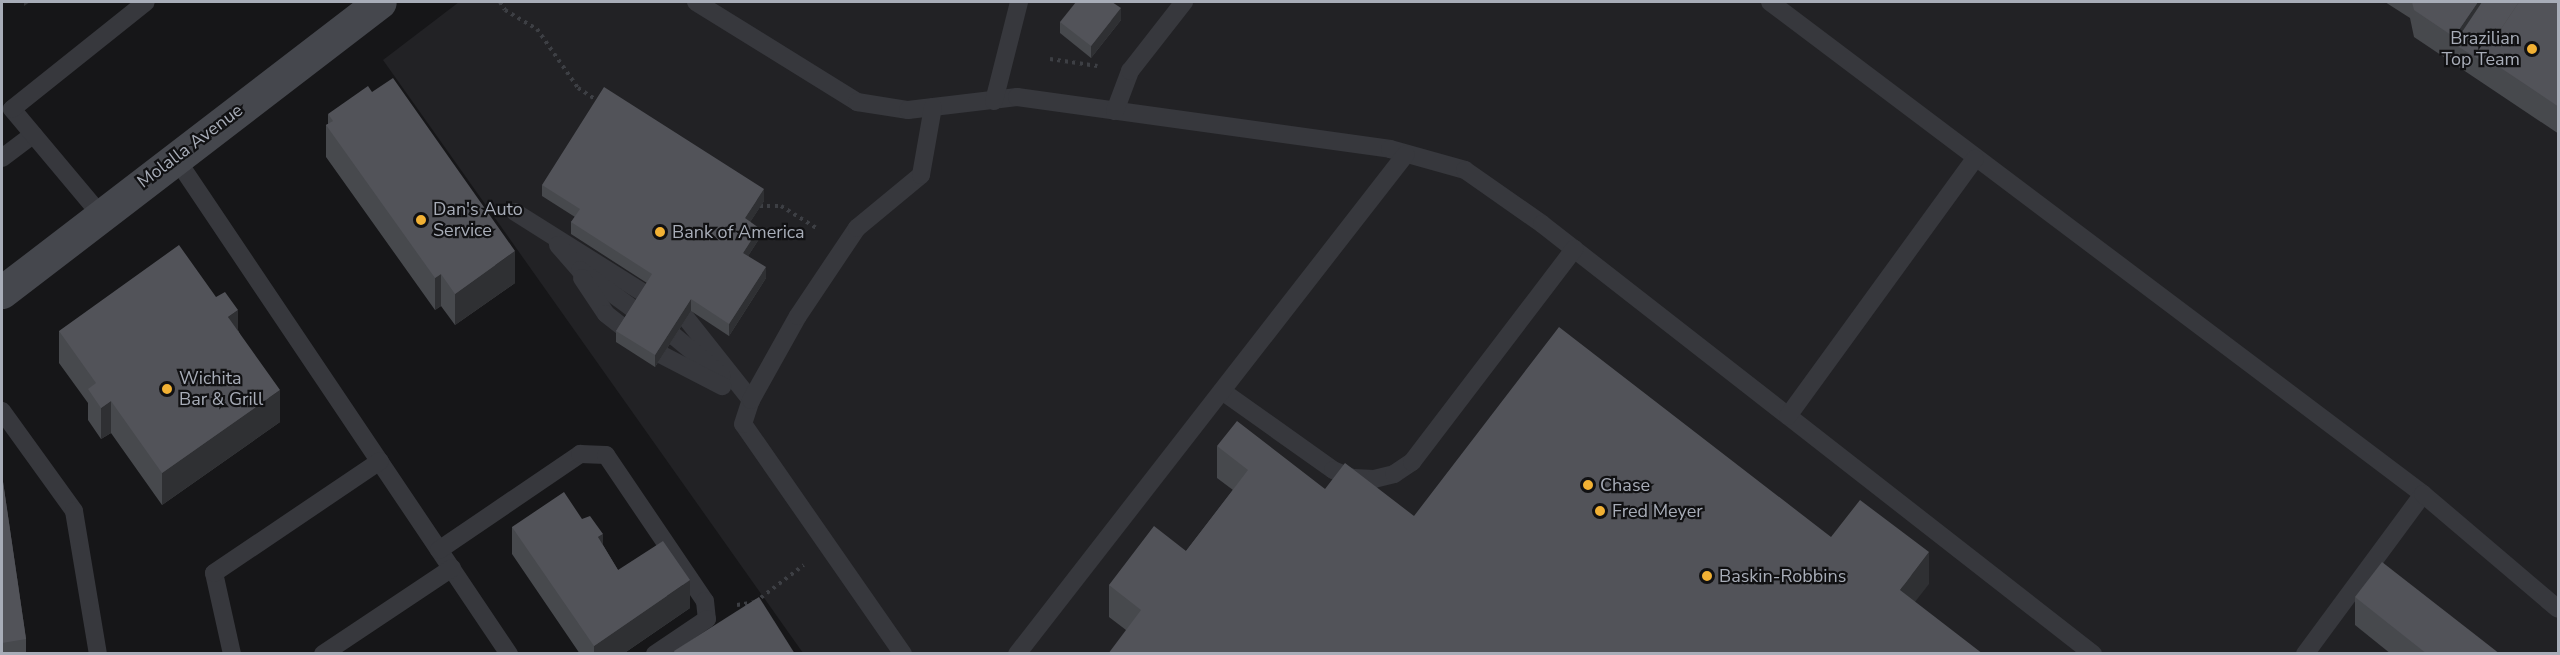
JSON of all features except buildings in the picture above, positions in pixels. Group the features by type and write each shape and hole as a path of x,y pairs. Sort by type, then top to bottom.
{"main road":[{"name":"Molalla Avenue","path":"2,292 100,214 380,2"}],"lane":[{"path":"100,214 7,103 146,2"},
{"path":"696,2 857,102 908,110 1017,97 1406,154 1465,170 1574,249 2093,654"},
{"path":"994,101 1019,2"},
{"path":"1115,111 1130,70 1184,2"},
{"path":"1770,2 1975,159 2423,494 2559,609"},
{"path":"903,654 743,424 751,400 798,316 857,228 921,175 933,107"},
{"path":"2,158 33,135"},
{"path":"1017,654 1406,154"},
{"path":"176,157 509,654"},
{"path":"1788,416 1975,159"},
{"path":"515,212 647,295"},
{"path":"545,230 580,270 636,311"},
{"path":"1221,391 1333,470 1363,478 1394,474 1412,462 1574,249"},
{"path":"566,254 606,314 625,329"},
{"path":"686,318 751,400"},
{"path":"674,336 751,400"},
{"path":"662,355 751,400"},
{"path":"2,411 74,511 98,654"},
{"path":"439,550 580,454 606,454 705,601 707,619 655,654"},
{"path":"232,654 214,573 380,461"},
{"path":"2305,654 2423,494"},
{"path":"323,654 452,568"}],"path":[{"path":"500,2 505,10 537,29 578,88 601,104"},
{"path":"1050,59 1099,66"},
{"path":"760,206 782,206 845,246"},
{"path":"707,611 755,602 829,546"}],"shaded area":[{"path":"459,2 2558,2 2558,653 803,653 383,60"}],"place":[{"name":"Brazilian Top Team","path":"2532,49"},
{"name":"Dan's Auto Service","path":"421,220"},
{"name":"Bank of America","path":"660,232"},
{"name":"Wichita Bar & Grill","path":"167,389"},
{"name":"Chase","path":"1588,485"},
{"name":"Fred Meyer","path":"1600,511"},
{"name":"Baskin-Robbins","path":"1707,576"}]}
